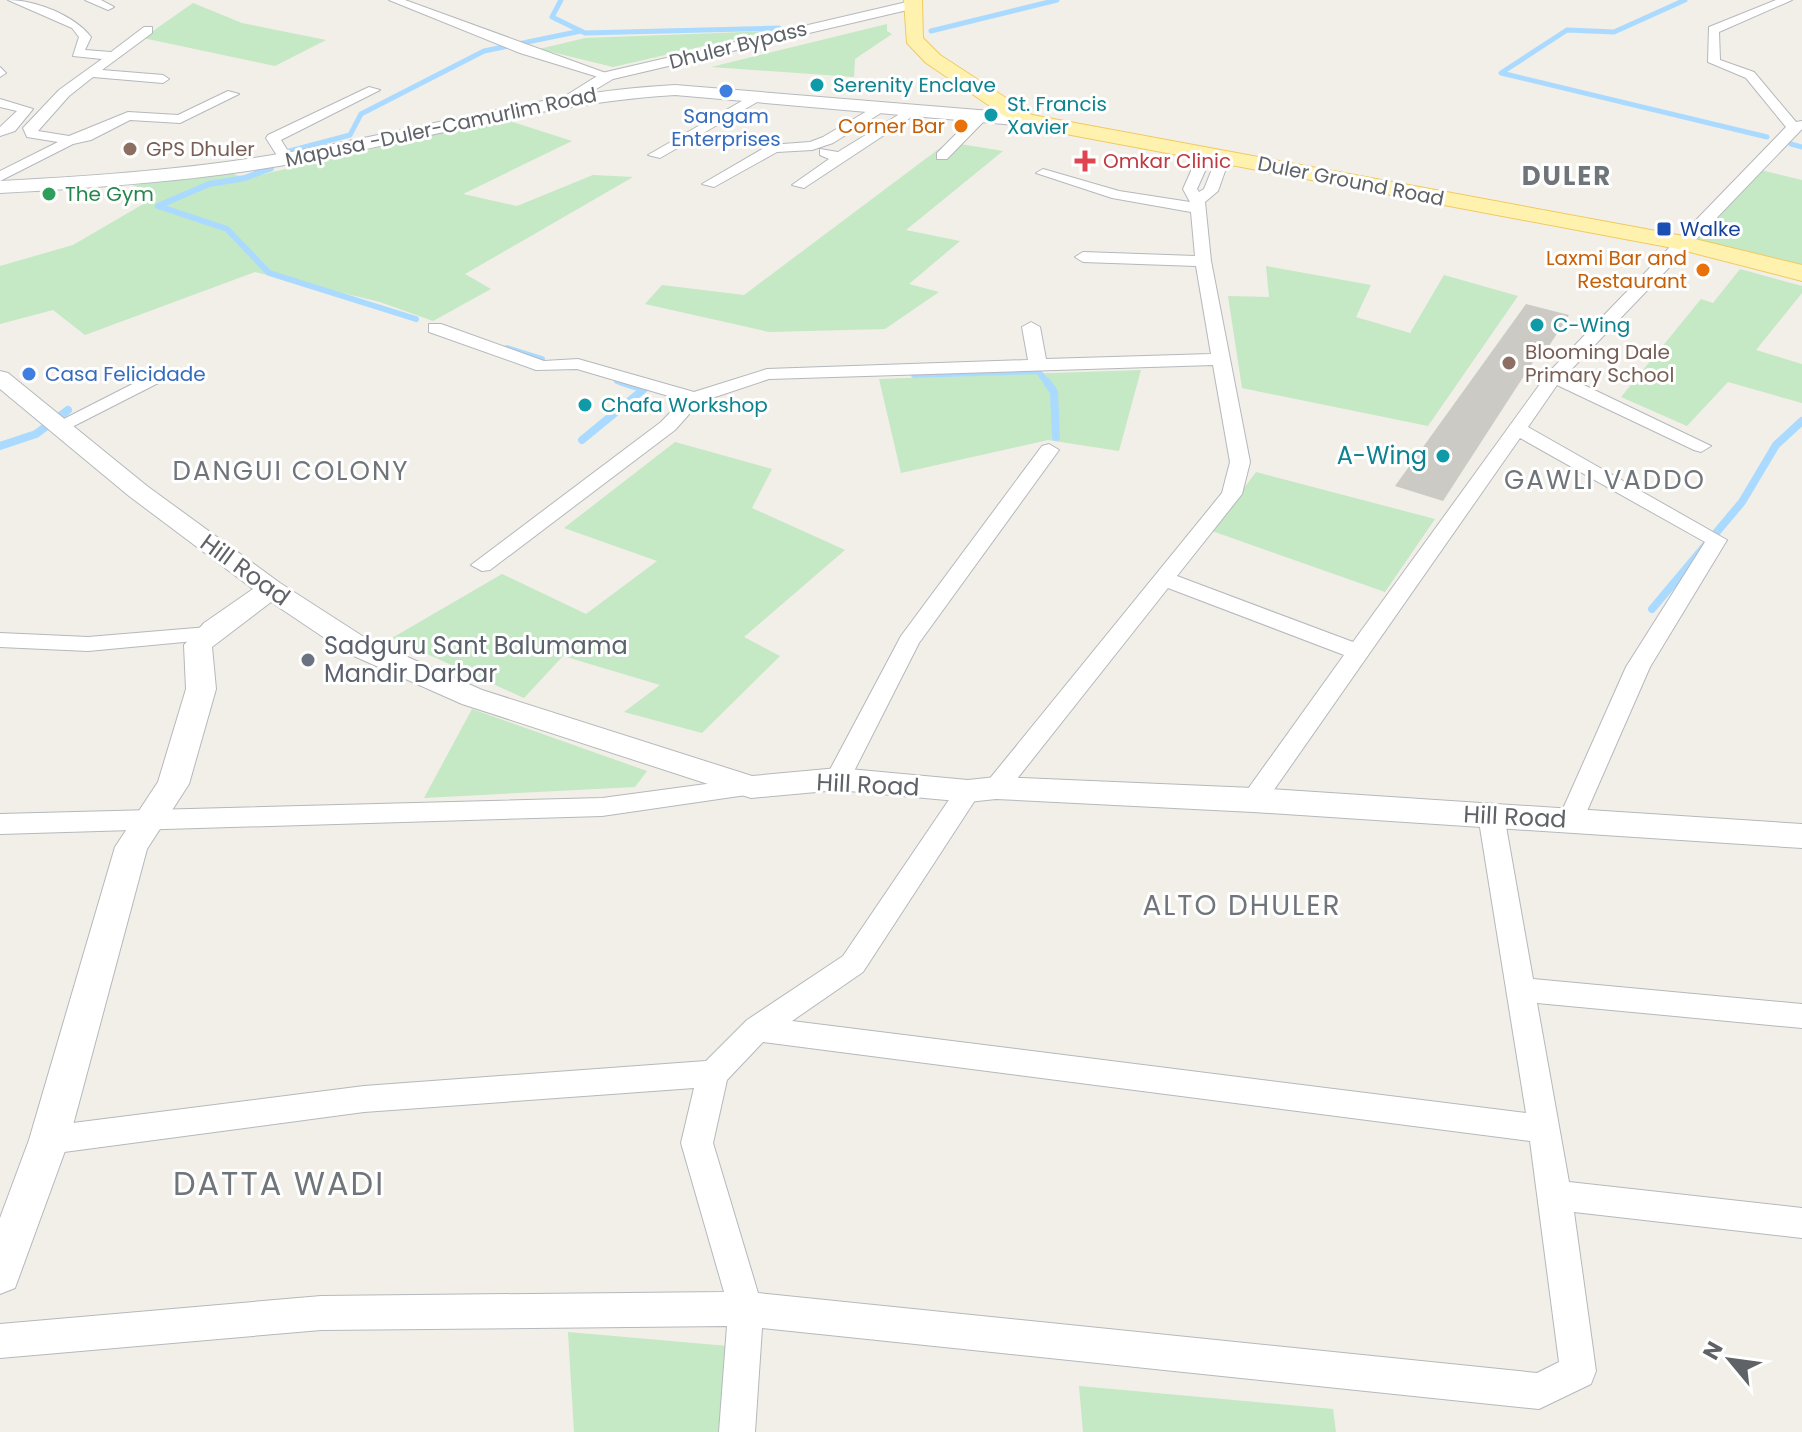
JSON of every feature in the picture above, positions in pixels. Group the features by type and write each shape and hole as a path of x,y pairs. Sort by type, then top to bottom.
{"main road":[{"name":"Duler Ground Road","path":"912,3 914,39 933,59 1026,120 1678,242 1802,273"},
{"name":"Mapusa -Duler-Camurlim Road","path":"0,187 122,181 286,159 570,98 622,91 675,90 1026,120"}],"street":[{"path":"14,0 76,26 85,37 77,53 113,56"},
{"path":"91,0 108,7"},
{"path":"395,0 524,50 608,76"},
{"path":"1253,800 1554,377 1678,242 1797,126 1750,75 1714,62 1711,56 1713,30 1786,0"},
{"name":"Dhuler Bypass","path":"570,98 608,76 912,3"},
{"path":"148,30 90,73 30,128 32,134 63,138 65,141 86,137 128,116 180,119 233,94"},
{"path":"90,73 163,79"},
{"path":"286,159 273,138 374,90"},
{"path":"655,155 754,98"},
{"path":"0,103 26,109 10,128 0,132"},
{"path":"709,184 774,148 812,146 879,108"},
{"path":"799,185 911,111"},
{"path":"942,156 980,118"},
{"path":"0,177 66,144 65,141"},
{"path":"812,146 839,158"},
{"path":"1043,173 1117,195 1196,204 1211,191 1215,155"},
{"path":"737,1432 746,1309 697,1143 713,1074 757,1029 853,964 982,790 1232,494 1240,462 1203,261 1196,204"},
{"path":"1083,257 1203,261"},
{"path":"1031,327 1038,365"},
{"path":"435,328 542,366 578,364 694,398"},
{"path":"482,565 668,426 694,398 767,374 1222,359"},
{"path":"59,426 164,373"},
{"path":"1554,377 1701,446"},
{"name":"Hill Road","path":"0,378 138,491 270,589 357,646 472,697 751,787 838,779 982,790 1253,800 1802,836"},
{"path":"1517,429 1717,540 1638,667 1571,820"},
{"path":"838,779 909,641 1049,450"},
{"path":"1162,578 1358,652"},
{"path":"1,1271 49,1140 131,847 154,817 173,784 201,689 198,645 208,634 254,604 270,589"},
{"path":"0,640 88,644 208,634"},
{"path":"0,824 154,817 602,807 751,787"},
{"path":"0,1341 321,1313 746,1309 1539,1391 1578,1371 1555,1195 1491,815"},
{"path":"1521,990 1802,1016"},
{"path":"757,1029 1544,1129"},
{"path":"49,1140 364,1099 713,1074"},
{"path":"1555,1195 1802,1223"}],"green space":[{"path":"193,3 242,23 326,40 275,66 143,38"},
{"path":"887,24 887,31 892,34 855,59 854,77 711,67"},
{"path":"769,31 613,67 539,49 585,38"},
{"path":"503,119 572,141 463,194 517,206 593,175 633,177 465,274 491,289 433,321 380,302 255,272 85,335 53,310 0,324 0,266 73,245 157,196 133,185 230,173 246,178"},
{"path":"948,142 1003,151 906,230 960,241 909,284 939,292 885,329 769,332 645,304 662,285 744,295"},
{"path":"1761,170 1802,180 1802,268 1689,240"},
{"path":"1266,266 1371,285 1356,317 1410,333 1444,275 1518,296 1428,426 1242,388 1228,296 1269,297"},
{"path":"1740,269 1802,286 1802,293 1756,350 1802,364 1802,403 1728,382 1687,426 1621,397 1701,299 1713,303"},
{"path":"1141,370 1119,451 1048,440 901,473 879,379"},
{"path":"675,442 772,469 752,508 845,550 744,637 780,656 702,733 624,712 660,685 563,656 524,698 392,638 502,574 586,614 657,561 564,528"},
{"path":"1256,472 1435,519 1385,592 1212,531"},
{"path":"472,709 647,771 635,787 424,798"},
{"path":"568,1332 728,1346 718,1432 574,1432"},
{"path":"1079,1386 1333,1409 1336,1432 1083,1432"}],"building":[{"path":"1526,304 1569,315 1549,346 1544,345 1443,501 1395,486"}],"waterway":[{"path":"561,0 552,17 581,31"},
{"path":"931,31 1057,0"},
{"path":"1685,0 1614,32 1567,30 1501,73 1767,137"},
{"path":"581,31 779,28"},
{"path":"278,154 350,135 361,114 484,51 581,31"},
{"path":"1791,144 1802,147"},
{"path":"265,158 271,168"},
{"path":"267,170 271,168"},
{"path":"271,168 245,178 209,184 158,206 227,229 269,273 416,319"},
{"path":"507,348 542,359"},
{"path":"914,375 1038,371 1048,384"},
{"path":"617,381 626,383"},
{"path":"1047,382 1054,392 1056,437"},
{"path":"582,440 644,389 626,383"},
{"path":"0,446 36,434 68,410"},
{"path":"1652,609 1742,502 1776,445 1802,421"}],"place":[{"name":"Serenity Enclave","path":"817,85"},
{"name":"Sangam Enterprises","path":"726,91"},
{"name":"St. Francis Xavier","path":"991,115"},
{"name":"Corner Bar","path":"961,126"},
{"name":"GPS Dhuler","path":"130,149"},
{"name":"Omkar Clinic","path":"1085,161"},
{"name":"The Gym","path":"49,194"},
{"name":"Walke","path":"1664,229"},
{"name":"Laxmi Bar and Restaurant","path":"1703,270"},
{"name":"C-Wing","path":"1537,325"},
{"name":"Blooming Dale Primary School","path":"1509,363"},
{"name":"Casa Felicidade","path":"29,374"},
{"name":"Chafa Workshop","path":"585,405"},
{"name":"A-Wing","path":"1443,456"},
{"name":"Sadguru Sant Balumama Mandir Darbar","path":"308,660"}],"district":[{"name":"DULER","path":"1567,176"},
{"name":"DANGUI COLONY","path":"291,471"},
{"name":"GAWLI VADDO","path":"1605,480"},
{"name":"ALTO DHULER","path":"1242,905"},
{"name":"DATTA WADI","path":"279,1184"}]}
